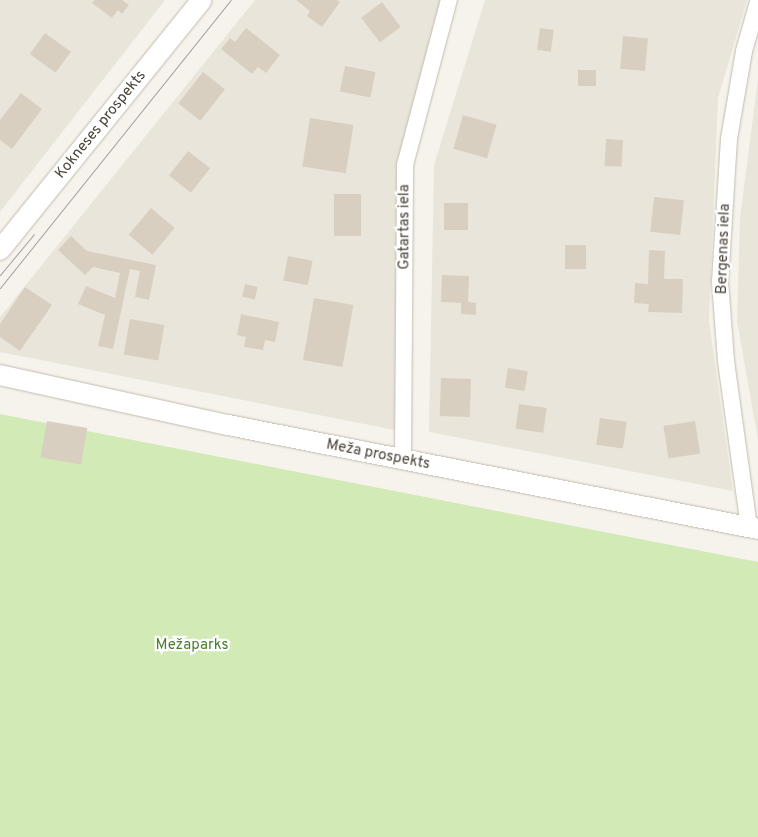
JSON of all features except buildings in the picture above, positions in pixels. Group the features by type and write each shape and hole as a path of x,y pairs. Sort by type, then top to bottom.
{"street":[{"name":"Kokneses prospekts","path":"0,250 202,0"},
{"name":"Gatartas iela","path":"403,460 405,165 449,0"},
{"name":"Bergenas iela","path":"754,528 726,361 720,282 729,140 744,51 758,2"},
{"name":"Meža prospekts","path":"0,375 403,460 754,528"}],"shaded area":[{"path":"0,0 165,0 0,212"},
{"path":"255,0 443,0 397,176 395,430 0,352 0,317"},
{"path":"485,0 747,0 718,98 709,321 733,491 429,432 434,165"},
{"path":"758,79 758,440 737,321 740,218"}],"green space":[{"name":"Mežaparks","path":"0,414 758,562 758,837 0,837"}],"tram line":[{"path":"0,288 231,0"},
{"path":"0,275 34,234"}]}
